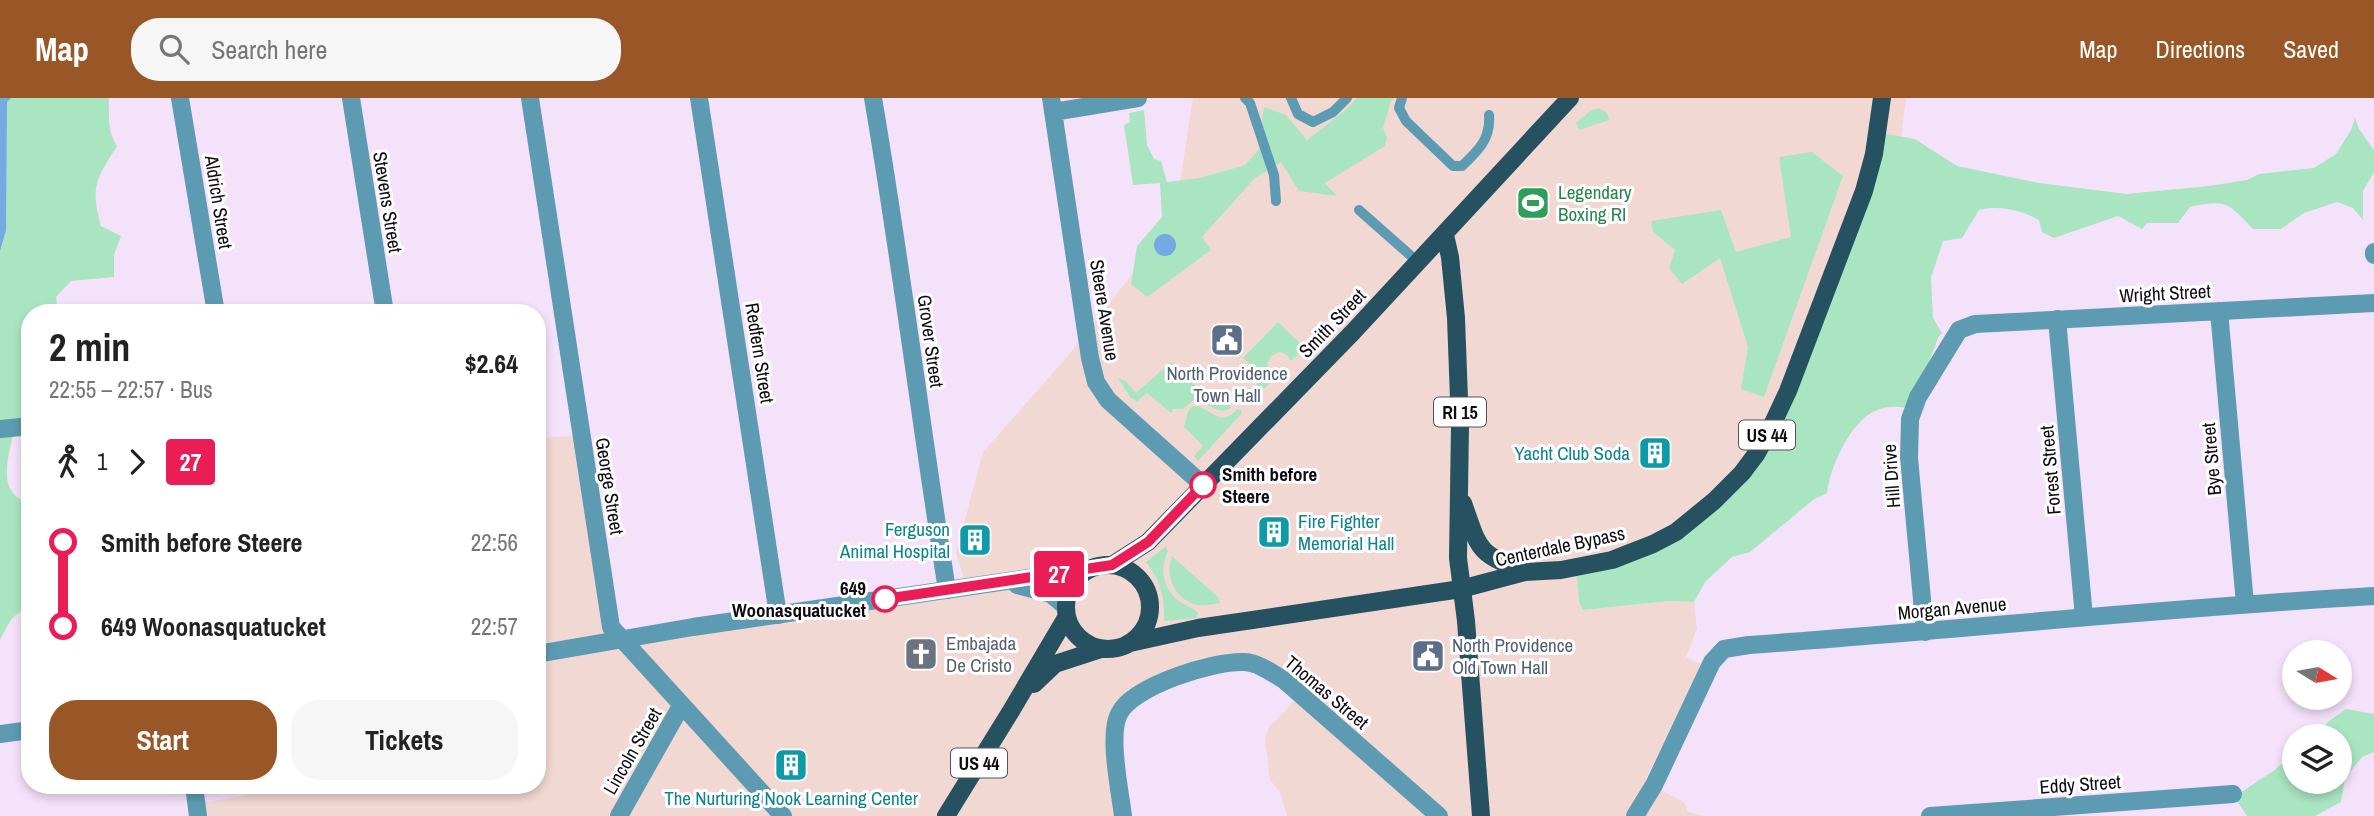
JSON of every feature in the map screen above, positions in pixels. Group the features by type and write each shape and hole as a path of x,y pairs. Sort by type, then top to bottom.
{"main road":[{"name":"Smith Street","path":"1112,565 1148,542 1445,236 1570,98"},
{"name":"Centerdale Bypass","path":"1130,643 1198,628 1461,589 1525,572 1561,570 1612,560 1676,532 1714,501 1758,453 1788,391 1864,191 1874,154 1882,98"},
{"name":"RI 15","path":"1445,236 1450,257 1456,318 1460,426 1460,497 1457,526 1481,816"},
{"path":"1460,497 1472,534 1480,548 1497,561 1525,572"},
{"path":"1112,565 1133,573 1147,592 1150,603 1146,626 1130,643 1101,649 1091,646 1075,634 1066,611 1070,588 1082,573 1112,565"},
{"name":"US 44","path":"946,816 1011,711 1066,611"},
{"name":"US 44","path":"1011,711 1055,664 1101,649"}],"street":[{"name":"Aldrich Street","path":"180,98 214,304"},
{"name":"Stevens Street","path":"351,98 383,304"},
{"name":"George Street","path":"530,98 611,627 783,816"},
{"name":"Redfern Street","path":"699,98 778,615"},
{"name":"Grover Street","path":"873,98 947,590"},
{"path":"1052,105 1138,98"},
{"name":"Steere Avenue","path":"1052,105 1090,358 1096,382 1108,400 1203,485"},
{"name":"Wright Street","path":"1959,330 1975,324 2374,303"},
{"name":"Bye Street","path":"2219,312 2245,604"},
{"name":"Forest Street","path":"2057,319 2084,617"},
{"name":"Hill Drive","path":"1925,632 1909,458 1910,419 1918,397 1959,330"},
{"path":"1,429 21,427"},
{"path":"546,652 1090,569"},
{"path":"1003,583 1042,590 1051,594 1066,611"},
{"name":"Morgan Avenue","path":"1635,816 1654,785 1712,662 1724,649 2084,617 2374,596"},
{"name":"Thomas Street","path":"1123,816 1114,736 1119,712 1150,686 1216,665 1248,662 1267,669 1284,680 1439,816"},
{"name":"Lincoln Street","path":"619,816 681,706"},
{"path":"0,734 21,731"},
{"path":"195,794 198,816"},
{"name":"Eddy Street","path":"1930,816 2233,794"}],"lane":[{"path":"1245,98 1250,103 1274,174 1276,201"},
{"path":"1291,98 1298,114 1313,122 1333,111 1347,98"},
{"path":"1402,98 1399,108 1406,121 1453,166 1462,166 1481,147 1490,129 1489,115"},
{"path":"1359,209 1419,263"}],"shaded area":[{"path":"1193,98 1906,98 1898,161 1745,514 1579,600 1584,610 1669,601 1694,602 1697,629 1686,657 1701,665 1646,778 1647,783 1684,802 1688,812 1705,816 1287,816 1280,792 1270,780 1265,738 1269,727 1298,697 1248,662 1125,700 1115,816 192,816 192,805 253,794 546,794 546,438 574,436 613,639 965,582 956,553 983,452 1067,357 1174,221"}],"green space":[{"path":"0,98 109,98 110,129 117,146 100,176 96,201 101,226 121,236 114,255 114,277 71,281 56,297 57,304 21,304 21,427 13,434 7,478 11,490 21,500 21,612 8,625 0,640"},
{"path":"1357,98 1394,98 1383,128 1387,138 1385,146 1325,183 1337,196 1299,191 1281,162 1254,179 1202,237 1211,250 1147,297 1131,284 1137,246 1162,217 1160,183 1133,185 1124,125 1130,122 1129,113 1144,110 1147,145 1154,159 1161,161 1167,182 1200,178 1245,165 1261,147 1265,107 1286,115 1307,140"},
{"path":"1599,108 1607,113 1609,120 1579,130 1576,123 1590,111"},
{"path":"2355,118 2359,129 2374,150 2374,172 2363,191 2363,220 2353,208 2337,202 2304,213 2281,229 2253,229 2226,205 2212,203 2190,207 2178,223 2147,223 2142,229 2118,216 2054,238 2042,232 2039,220 2025,214 2002,208 1979,210 1962,238 1943,241 1931,278 1933,318 1942,333 1911,408 1881,408 1859,424 1837,458 1827,493 1813,500 1750,552 1732,557 1705,582 1694,602 1669,601 1583,610 1579,601 1576,565 1621,552 1707,506 1751,452 1800,351 1875,132 1915,139 1957,166 2039,183 2126,194 2209,186 2247,180 2259,174 2314,168 2336,154"},
{"path":"1812,152 1843,176 1764,397 1741,389 1748,347 1720,258 1682,284 1669,268 1675,250 1653,232 1651,221 1721,210 1736,252 1791,237 1779,157"},
{"path":"1278,322 1305,348 1291,361 1282,352 1272,356 1267,364 1270,373 1277,377 1259,393 1257,382 1251,381 1246,374 1253,367 1243,358"},
{"path":"1171,362 1216,405 1224,399 1231,404 1229,409 1216,409 1195,399 1183,409 1173,409 1171,413 1147,393 1137,401 1130,397 1118,378 1126,381 1136,393"},
{"path":"1193,406 1220,417 1230,415 1237,409 1242,413 1198,461 1194,456 1203,446 1184,427 1188,411"},
{"path":"1166,546 1168,551 1163,566 1165,581 1177,599 1198,613 1196,618 1164,621 1161,590 1146,562"},
{"path":"1172,556 1218,597 1220,603 1197,605 1177,593 1169,571"},
{"path":"2345,710 2374,714 2374,752 2362,757 2352,769 2352,724 2326,724"},
{"path":"2282,764 2282,794 2342,794 2341,802 2315,816 2247,816 2234,797"}],"water":[{"path":"0,98 11,98 7,102 6,230 0,251"},
{"path":"1165,234 1173,237 1176,245 1173,253 1165,256 1157,253 1154,245 1157,237"}],"bus line":[{"name":"27","path":"885,599 1112,565 1148,542 1203,485"}],"place":[{"name":"Legendary Boxing RI","path":"1533,203"},
{"name":"North Providence Town Hall","path":"1227,340"},
{"name":"Yacht Club Soda","path":"1655,453"},
{"name":"Smith before Steere","path":"1203,485"},
{"name":"Fire Fighter Memorial Hall","path":"1274,532"},
{"name":"Ferguson Animal Hospital","path":"975,540"},
{"name":"649 Woonasquatucket","path":"885,599"},
{"name":"Embajada De Cristo","path":"921,654"},
{"name":"North Providence Old Town Hall","path":"1428,656"},
{"name":"The Nurturing Nook Learning Center","path":"791,765"}]}
